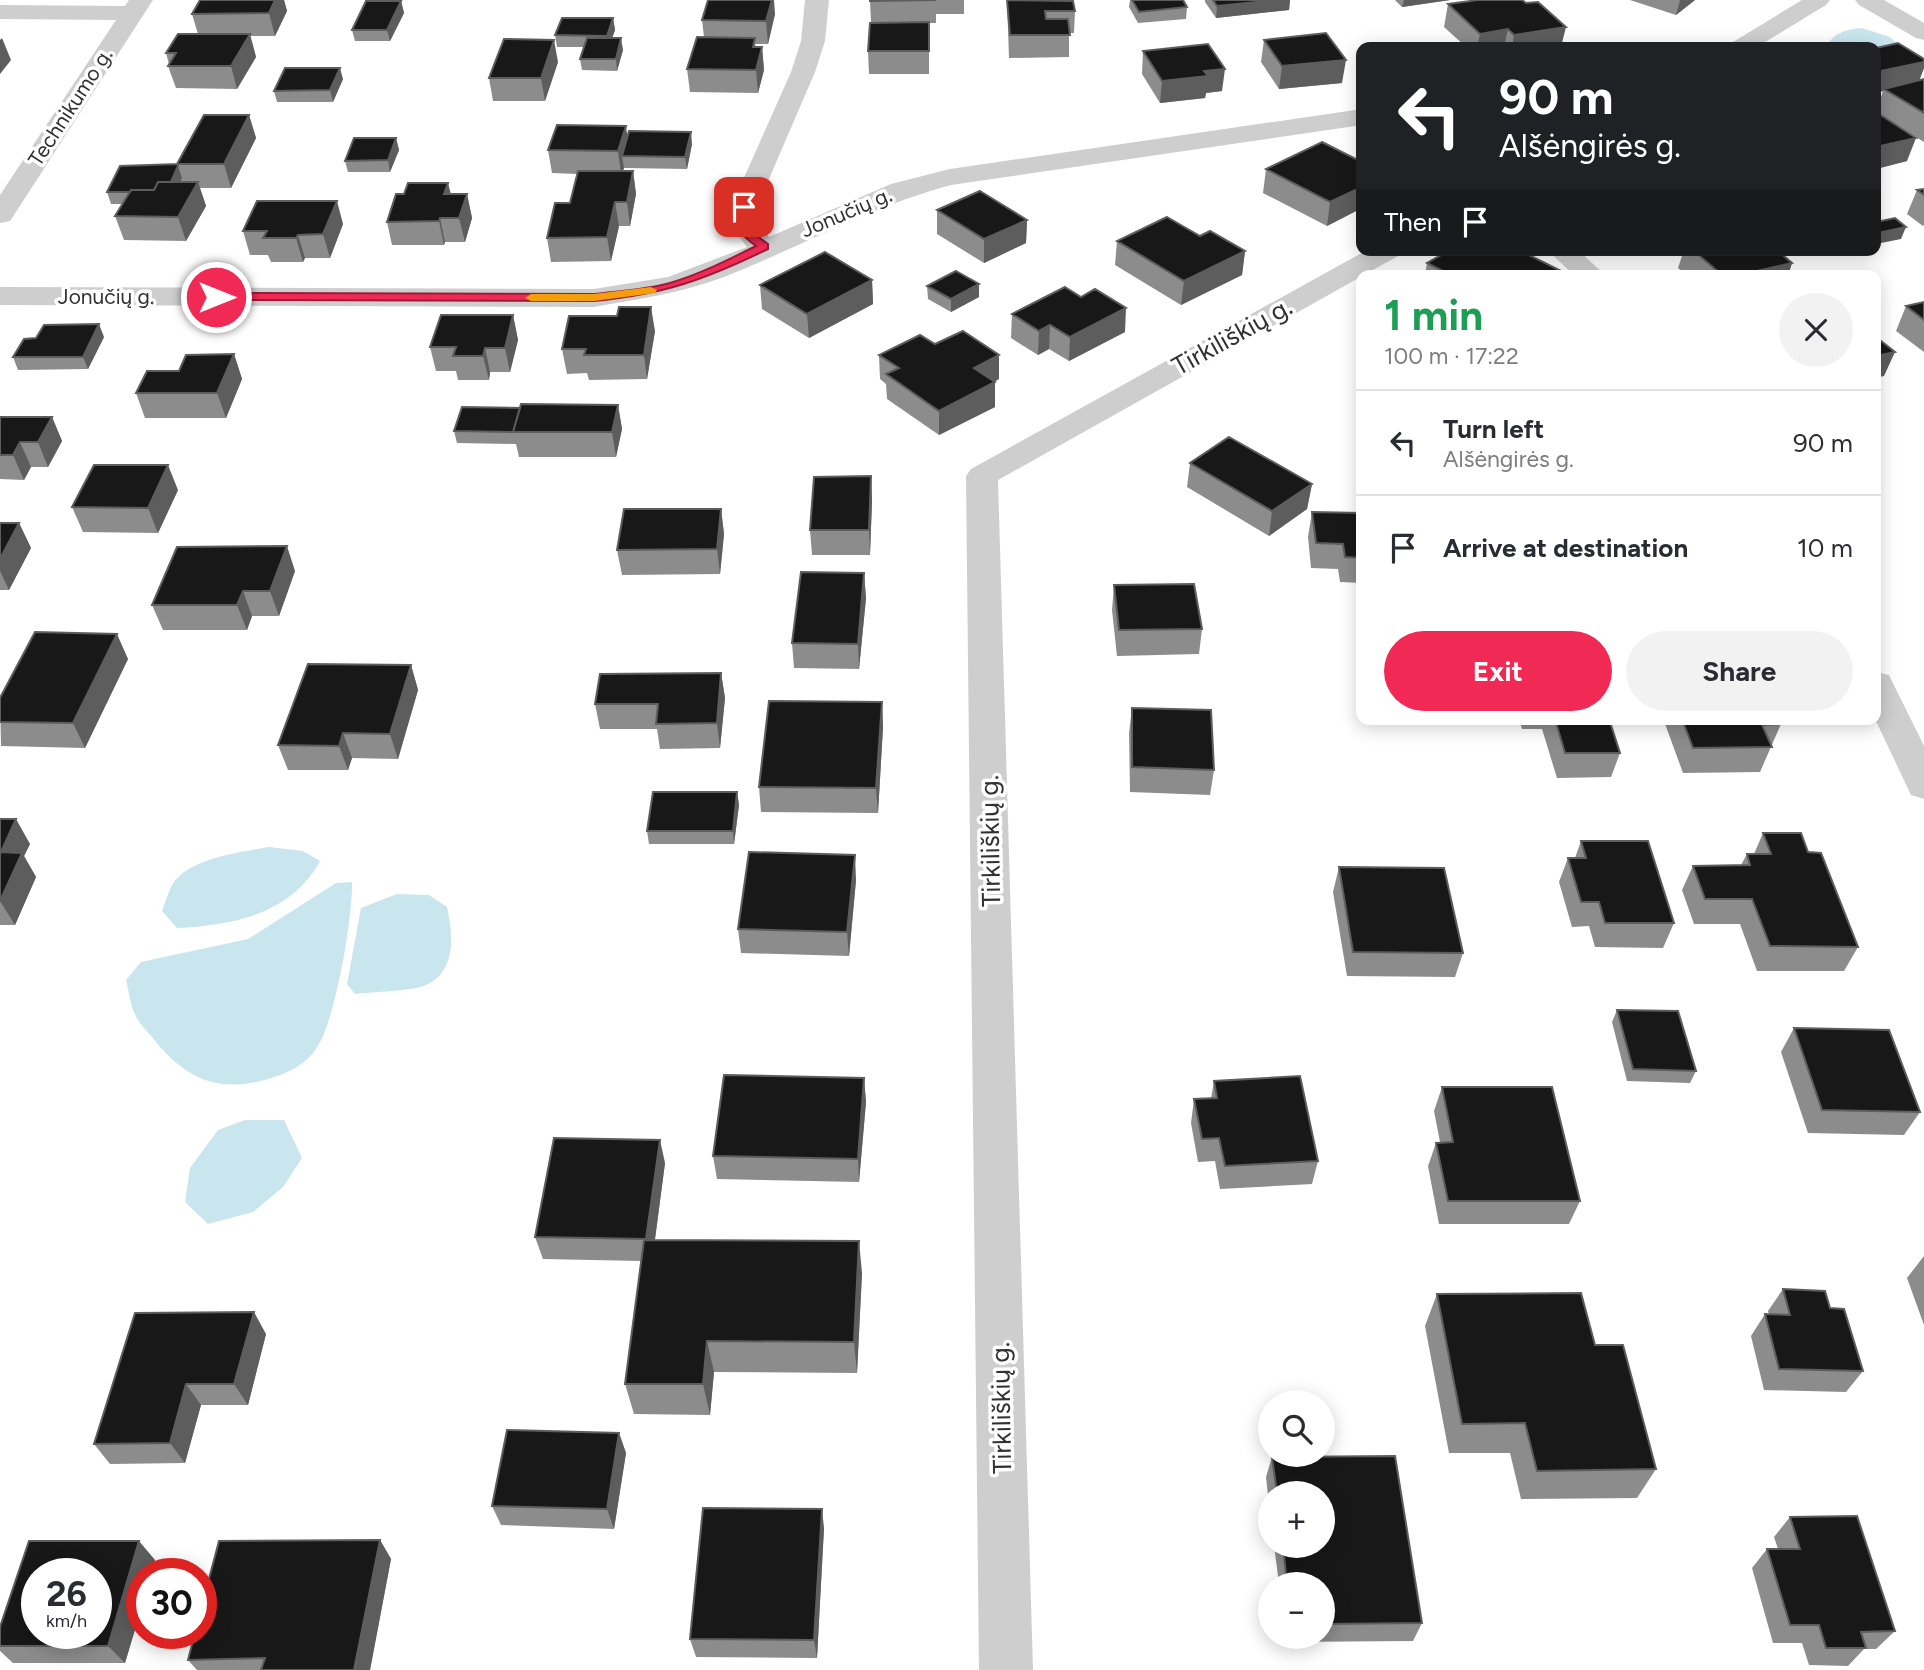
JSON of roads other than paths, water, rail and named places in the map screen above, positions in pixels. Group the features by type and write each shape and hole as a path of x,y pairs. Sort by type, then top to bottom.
{"street":[{"path":"764,247 748,235 742,224 744,207 803,72 813,41 817,0"},
{"path":"1749,42 1818,0"},
{"path":"1867,0 1924,33"},
{"path":"0,12 136,6"},
{"name":"Technikumo g.","path":"0,215 136,6"},
{"name":"Jonučių g.","path":"0,296 594,298 639,293 714,271 900,190 950,177 1356,118"},
{"name":"Tirkiliškių g.","path":"1006,1670 982,476 1377,256"},
{"path":"1568,256 1585,270"},
{"path":"1881,695 1924,785"}],"water":[{"path":"1862,28 1890,37 1899,45 1881,54 1881,42 1829,42 1851,29"},
{"path":"269,847 303,851 320,861 308,879 277,905 219,924 177,928 162,911 172,885 190,868 216,858"},
{"path":"352,882 346,941 331,1011 315,1051 297,1067 276,1077 250,1083 217,1083 203,1079 176,1063 139,1022 132,1008 126,980 141,962 248,939 336,883"},
{"path":"397,894 429,895 447,907 451,929 448,961 436,979 426,985 355,994 347,984 361,908"},
{"path":"245,1120 284,1120 302,1158 283,1187 253,1212 208,1224 185,1202 190,1168 218,1130"}]}
